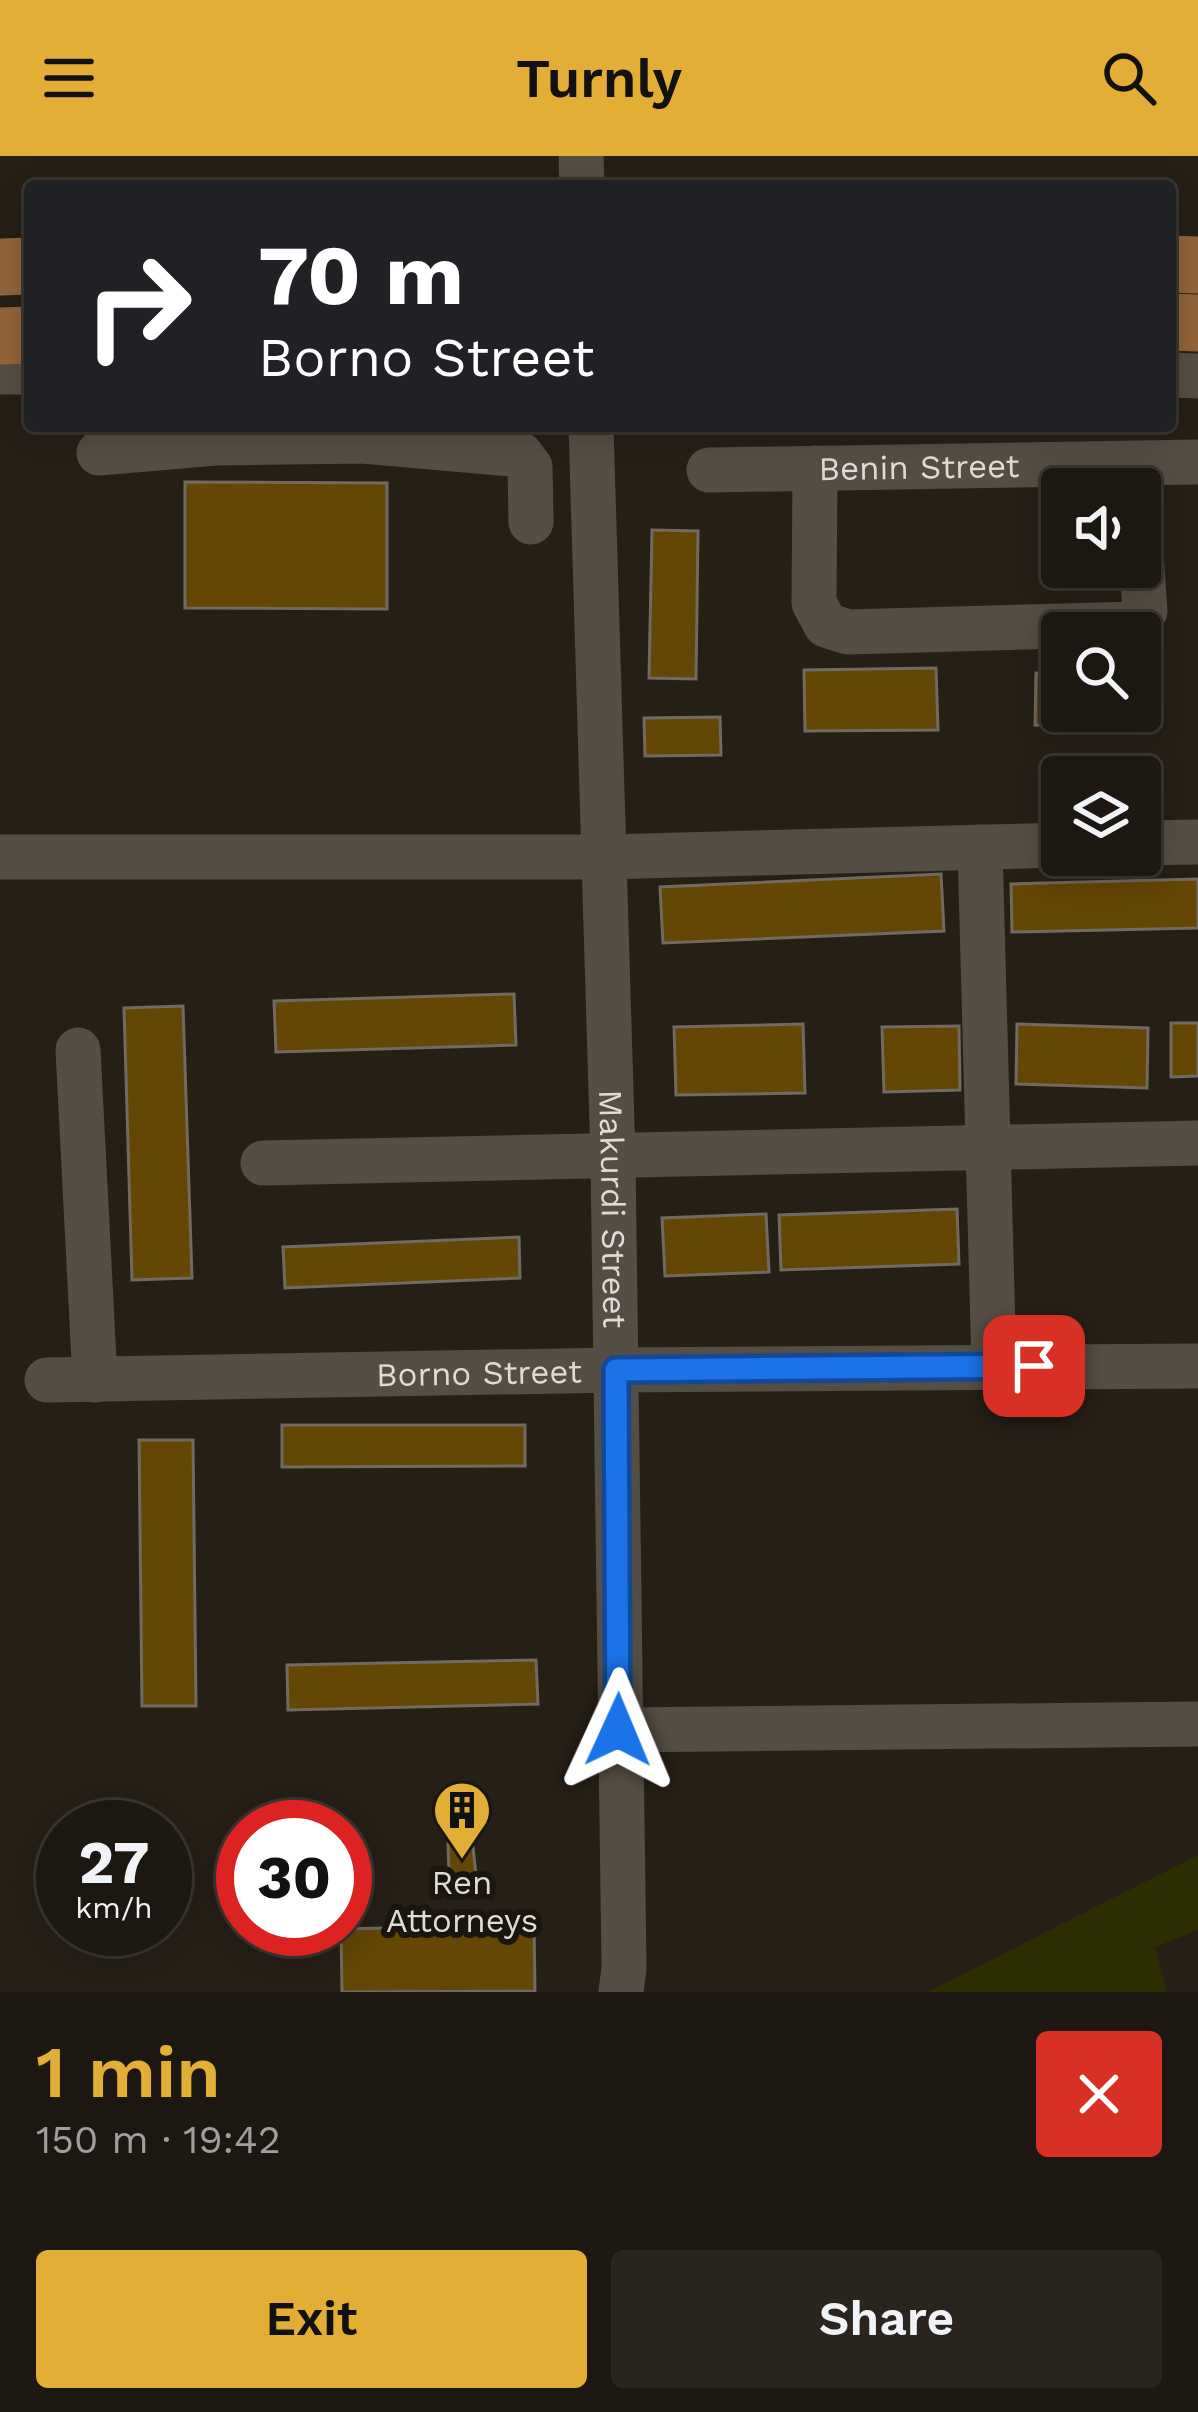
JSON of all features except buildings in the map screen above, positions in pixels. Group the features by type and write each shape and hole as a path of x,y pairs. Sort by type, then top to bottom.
{"street":[{"name":"Makurdi Street","path":"591,432 613,1158 621,1992"},
{"path":"99,453 362,434 521,454 530,467 531,522"},
{"name":"Benin Street","path":"1161,470 1198,462"},
{"path":"815,468 814,603 826,625 848,632 1124,627 1137,624 1144,611 1143,588"},
{"name":"Benin Street","path":"709,470 1041,474"},
{"path":"1161,843 1198,842"},
{"path":"0,856 605,857 1041,846"},
{"path":"980,848 994,1366"},
{"path":"78,1050 94,1380"},
{"path":"263,1163 1198,1143"},
{"name":"Borno Street","path":"47,1381 1198,1366"},
{"path":"618,1730 1198,1724"}],"shaded area":[{"path":"1198,1855 1198,1930 1155,1947 1167,1992 927,1992"}],"place":[{"name":"Ren Attorneys","path":"462,1861"}],"route":[{"path":"618,1730 616,1370 1034,1366"}]}
